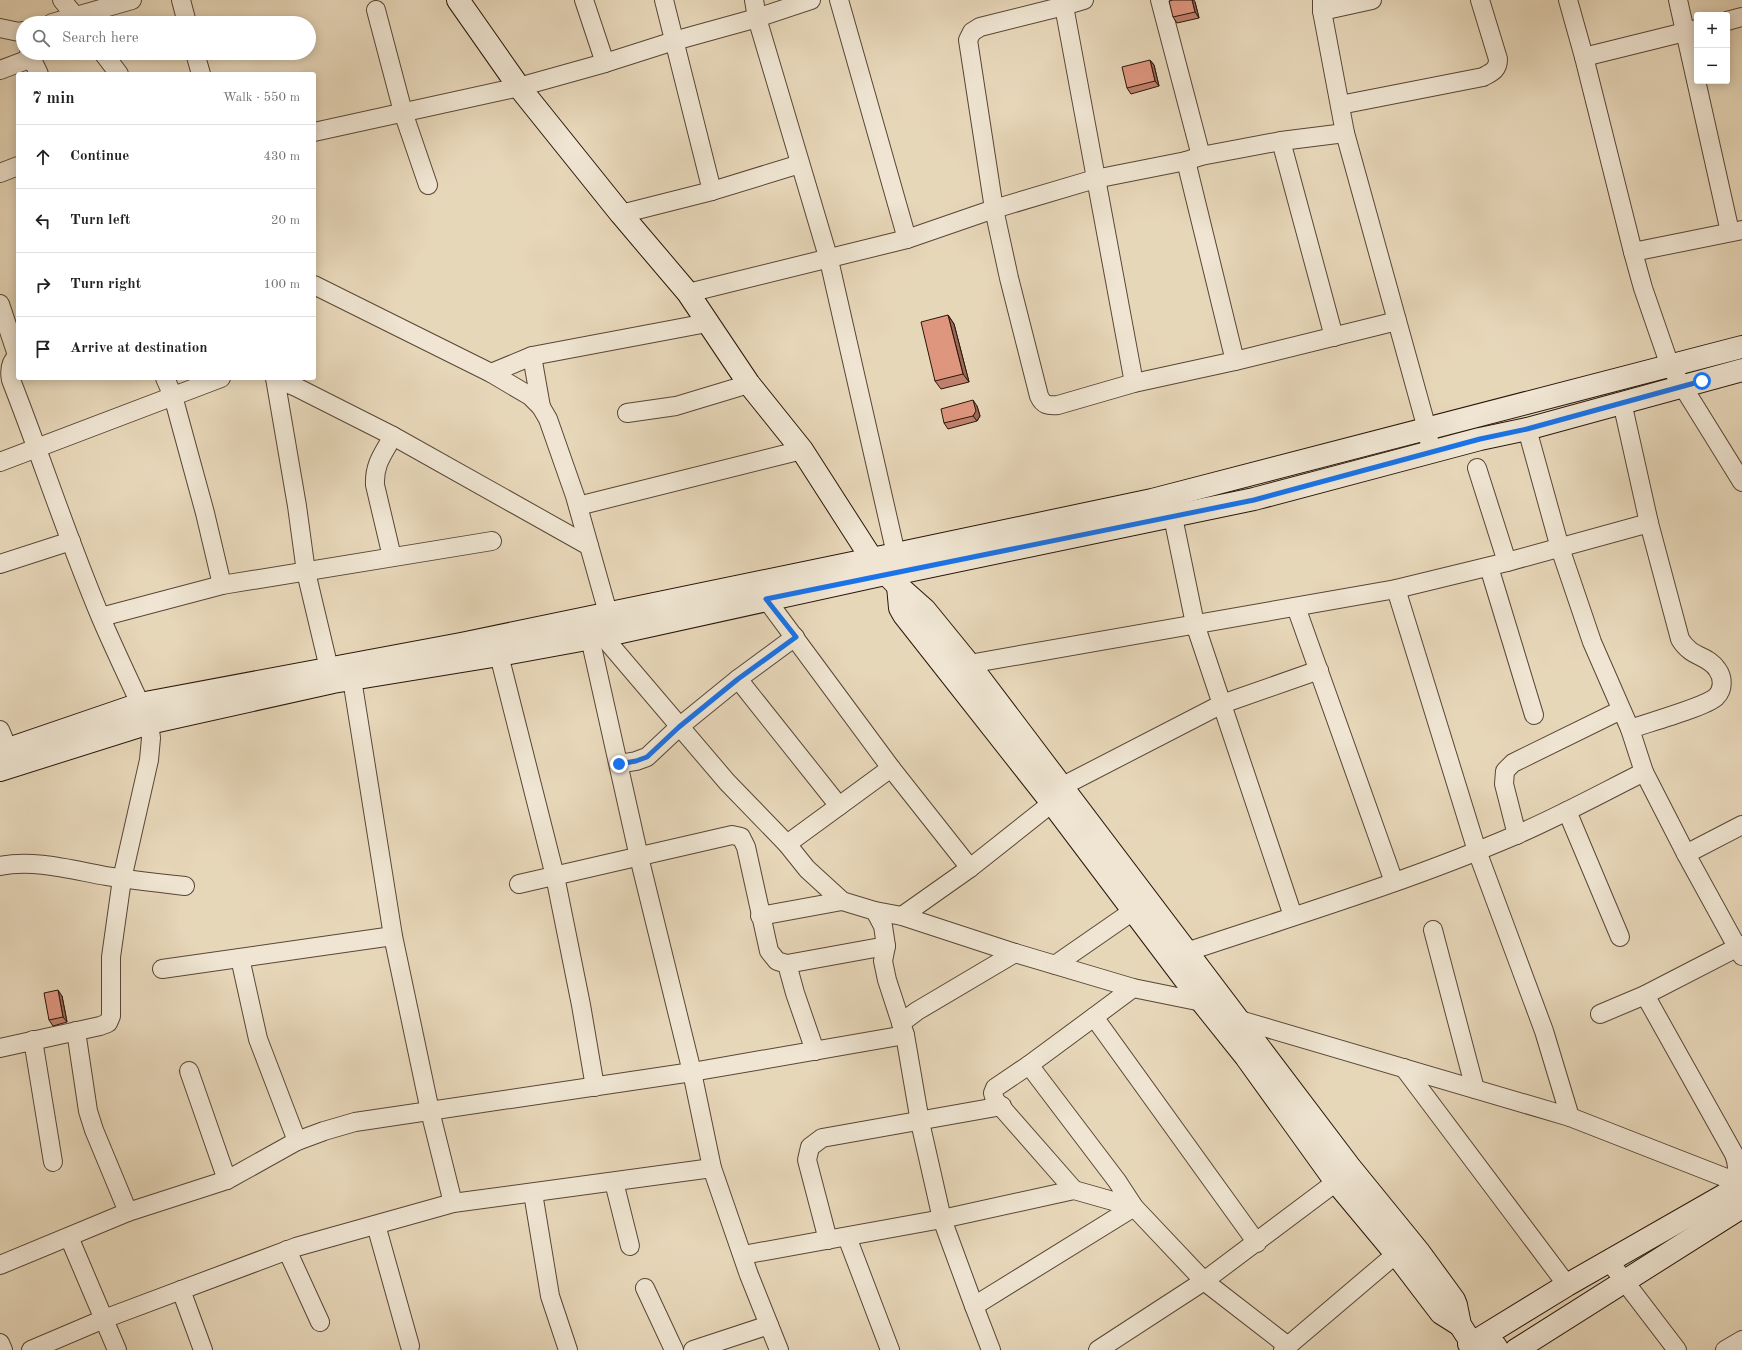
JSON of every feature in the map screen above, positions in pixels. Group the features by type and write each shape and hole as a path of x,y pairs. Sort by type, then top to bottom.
{"street":[{"path":"62,0 75,16"},
{"path":"89,16 132,0"},
{"path":"181,0 185,16"},
{"path":"458,0 519,87 621,214 688,293 749,384 802,450 885,573 904,615 1186,952 1349,1166 1419,1252 1454,1300 1467,1342"},
{"path":"584,0 605,63"},
{"path":"664,0 712,191"},
{"path":"3,743 338,676 461,644 593,630 766,599 885,573 896,554 828,260 757,18 754,0"},
{"path":"316,132 519,87 757,18 811,0"},
{"path":"839,0 907,239"},
{"path":"1084,0 980,27 972,32 968,40 994,209 1009,278 1039,396 1042,402 1049,406 1058,405 1134,383 1235,361 1397,321"},
{"path":"1160,0 1235,361"},
{"path":"1372,0 1322,5 1345,134 1427,429 1431,452"},
{"path":"1340,105 1483,77 1493,72 1498,66 1498,58 1480,0"},
{"path":"1568,0 1643,288 1670,366 1742,482"},
{"path":"1633,252 1736,231 1691,30 1678,0"},
{"path":"1064,6 1134,383"},
{"path":"376,10 402,112 428,185"},
{"path":"1730,20 1742,17"},
{"path":"0,28 16,32"},
{"path":"1584,57 1691,30"},
{"path":"108,60 117,72"},
{"path":"197,60 200,72"},
{"path":"0,70 33,62"},
{"path":"688,293 828,260 907,239 994,209 1095,179 1281,141 1345,134"},
{"path":"1281,141 1334,337"},
{"path":"621,214 712,191 800,164"},
{"path":"0,173 16,167"},
{"path":"316,286 491,374 530,396 541,407 548,419 578,506 608,613"},
{"path":"0,304 16,349"},
{"path":"491,374 532,356 707,323"},
{"path":"896,554 1173,494 1742,348"},
{"path":"532,356 541,407"},
{"path":"0,1048 108,1023 111,1016 111,956 122,879 149,760 151,738 145,714 101,617 71,541 10,374 11,364 16,358"},
{"path":"338,676 499,655 593,630 608,613 885,573 908,571 1254,500 1480,439 1527,429 1742,370"},
{"path":"166,380 173,396 205,513 222,585"},
{"path":"0,462 216,380"},
{"path":"275,380 297,506 306,572 338,676 430,1111 453,1203"},
{"path":"280,380 393,436 589,546"},
{"path":"627,413 676,406 749,384"},
{"path":"1622,402 1649,523 1680,639 1688,650 1699,657 1712,662 1722,679 1721,689 1716,697 1703,704 1630,729"},
{"path":"1527,429 1560,548 1592,642 1630,729 1644,772 1686,854 1741,950 1645,995 1600,1014"},
{"path":"392,557 375,485 374,474 376,466 393,436"},
{"path":"578,506 802,450"},
{"path":"1477,468 1507,562"},
{"path":"1173,494 1173,517 1195,624 1293,916"},
{"path":"969,664 1396,589 1488,567 1649,523"},
{"path":"0,564 71,541"},
{"path":"101,617 222,585 492,541"},
{"path":"1488,567 1534,715"},
{"path":"885,573 926,610 969,664 1133,911 1246,1057 1336,1182 1467,1342"},
{"path":"1396,589 1477,851 1544,1031 1570,1117"},
{"path":"766,599 796,637 891,768 970,868"},
{"path":"1296,607 1394,882"},
{"path":"593,630 727,782 787,844 807,869 842,900 874,911 902,916 1016,953 1133,988 1202,1002 1239,1021 1570,1117 1737,1195"},
{"path":"593,630 639,857 692,1072 712,1168 749,1275 779,1350"},
{"path":"619,764 636,761 647,757 679,727 738,679 796,637"},
{"path":"499,655 555,876 581,1005 595,1087"},
{"path":"902,916 970,868 1056,795 1222,704 1318,670"},
{"path":"738,679 839,806"},
{"path":"1517,835 1504,784 1505,771 1513,763 1621,710"},
{"path":"0,770 145,714"},
{"path":"787,844 891,768"},
{"path":"1186,952 1394,882 1477,851 1517,835 1644,772"},
{"path":"1567,811 1620,937"},
{"path":"1686,854 1742,825"},
{"path":"519,884 639,857 712,838 732,835 741,837 746,847 760,916 769,951 777,961 787,964 886,946"},
{"path":"0,866 12,863 34,864 122,879 185,886"},
{"path":"760,916 842,900"},
{"path":"874,911 884,926 886,946 883,962 887,980 903,1029 920,1122 942,1218 991,1350"},
{"path":"1056,965 1133,911"},
{"path":"1433,930 1475,1089"},
{"path":"162,969 393,936"},
{"path":"0,1265 128,1212 227,1180 297,1141 324,1130 355,1122 595,1087 815,1051 903,1029 917,1011 1016,953"},
{"path":"240,958 258,1039 297,1141"},
{"path":"787,964 794,993 815,1051"},
{"path":"1074,1190 1002,1106 995,1100 993,1093 995,1088 1030,1065 1133,988"},
{"path":"1516,1350 1626,1282 1737,1195 1738,1165 1734,1154 1645,995"},
{"path":"1094,1017 1257,1242"},
{"path":"76,1031 83,1085 90,1117 128,1212"},
{"path":"33,1040 53,1162"},
{"path":"1030,1065 1117,1181 1134,1207 1204,1281 1285,1348 1396,1254"},
{"path":"1404,1068 1567,1285"},
{"path":"189,1071 227,1180"},
{"path":"828,1240 807,1160 810,1147 822,1138 920,1122 1002,1106"},
{"path":"31,1350 104,1319 287,1250 453,1203 712,1168"},
{"path":"614,1182 630,1246"},
{"path":"1098,1350 1204,1281 1336,1182"},
{"path":"743,1255 942,1218 1074,1190 1134,1207"},
{"path":"533,1193 550,1296 568,1350"},
{"path":"1467,1342 1610,1261 1737,1195"},
{"path":"974,1306 1134,1207"},
{"path":"376,1225 407,1349"},
{"path":"847,1236 890,1350"},
{"path":"69,1237 117,1350"},
{"path":"287,1250 320,1322"},
{"path":"1610,1261 1677,1350"},
{"path":"645,1288 674,1350"},
{"path":"181,1290 203,1350"},
{"path":"693,1350 769,1325"},
{"path":"1725,1350 1742,1340"},
{"path":"1467,1342 1490,1341 1498,1350"},
{"path":"0,1343 3,1350"}],"building":[{"path":"1192,0 1195,12 1173,17 1169,1"},
{"path":"1150,60 1155,81 1127,88 1122,67"},
{"path":"948,315 963,374 935,381 921,322"},
{"path":"973,400 976,411 973,416 944,423 941,409"},
{"path":"58,990 63,1017 49,1020 44,993"}],"route":[{"path":"619,764 636,761 647,757 679,727 738,679 796,637 766,599 1254,500 1480,439 1527,429 1702,381"}]}
